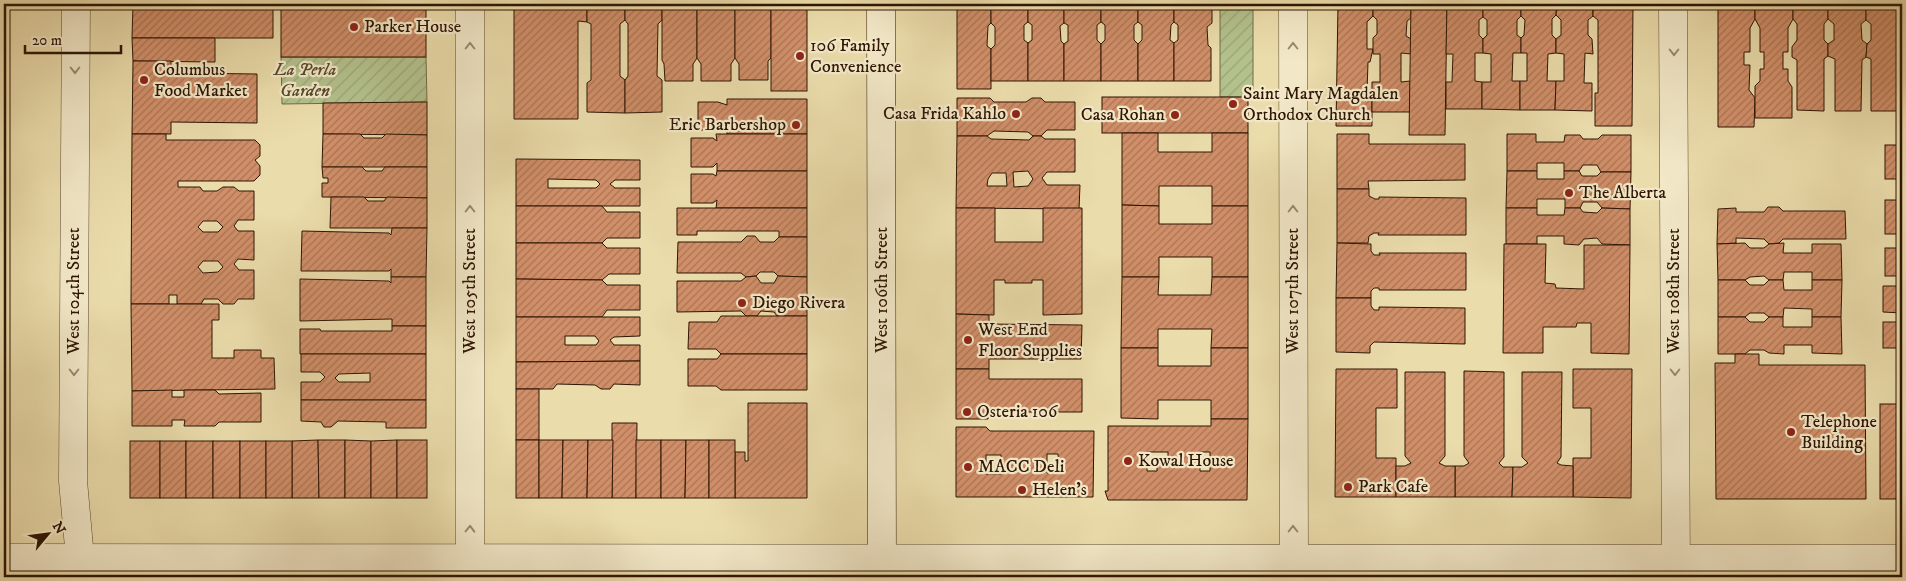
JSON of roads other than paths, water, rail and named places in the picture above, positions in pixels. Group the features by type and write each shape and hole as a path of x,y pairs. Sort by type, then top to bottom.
{"street":[{"name":"West 104th Street","path":"76,4 73,481 82,568"},
{"name":"West 105th Street","path":"469,568 470,4"},
{"name":"West 106th Street","path":"881,4 882,568"},
{"name":"West 107th Street","path":"1294,4 1294,568"},
{"name":"West 108th Street","path":"1673,4 1675,568"},
{"path":"4,558 82,568 1675,568 1902,560"}],"place":[{"name":"Parker House","path":"354,27"},
{"name":"106 Family Convenience","path":"800,56"},
{"name":"Columbus Food Market","path":"144,80"},
{"name":"Saint Mary Magdalen Orthodox Church","path":"1233,104"},
{"name":"Casa Frida Kahlo","path":"1016,114"},
{"name":"Casa Rohan","path":"1175,115"},
{"name":"Eric Barbershop","path":"796,125"},
{"name":"The Alberta","path":"1569,193"},
{"name":"Diego Rivera","path":"742,303"},
{"name":"West End Floor Supplies","path":"968,340"},
{"name":"Osteria 106","path":"967,412"},
{"name":"Telephone Building","path":"1791,432"},
{"name":"Kowal House","path":"1128,461"},
{"name":"MACC Deli","path":"968,467"},
{"name":"Park Cafe","path":"1348,487"},
{"name":"Helen's","path":"1022,490"}],"park label":[{"name":"La Perla Garden","path":"305,80"}]}
